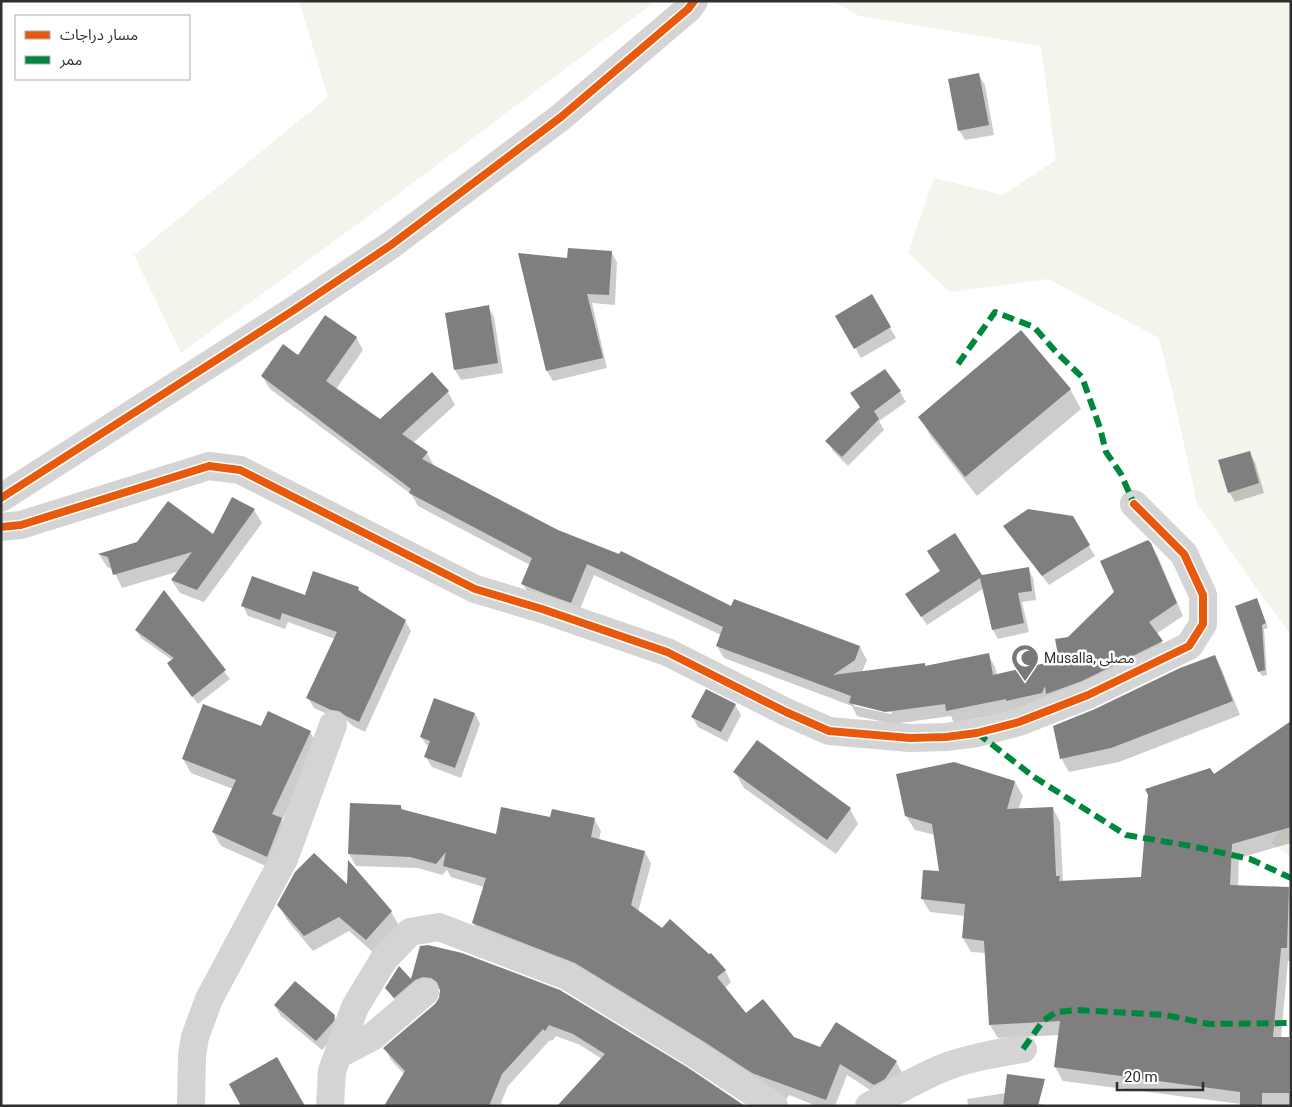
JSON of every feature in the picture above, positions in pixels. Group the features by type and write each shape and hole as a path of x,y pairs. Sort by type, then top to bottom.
{"street":[{"path":"1,498 286,316 391,245 560,117 688,9 694,1"},
{"path":"1,528 22,525 210,466 240,470 475,589 542,609 667,652 770,704 829,731 910,738 946,737 976,733 1019,722 1088,695 1189,646 1203,624 1203,595 1184,554 1134,504"},
{"path":"191,1106 192,1055 198,1030 209,999 284,860 333,725"},
{"path":"330,1106 332,1071 354,1007 384,959 410,932 438,928 567,976 695,1054 774,1106"},
{"path":"338,1055 372,1037 424,992"},
{"path":"869,1106 916,1080 948,1066 985,1056 1023,1049"}],"shaded area":[{"path":"299,1 656,1 363,220 181,353 134,255 328,97"},
{"path":"833,1 1291,1 1291,634 1264,599 1197,503 1159,338 1048,279 950,292 908,253 934,178 1003,195 1056,160 1041,46 859,16"},
{"path":"1291,807 1291,857 1272,843"}],"building":[{"path":"979,73 989,125 958,131 948,79"},
{"path":"568,248 612,251 609,295 587,294 603,358 546,371 518,253 567,258"},
{"path":"872,294 891,327 854,349 835,316"},
{"path":"489,305 498,363 454,370 445,313"},
{"path":"325,315 357,337 326,381 380,419 432,372 449,391 402,434 428,452 422,459 558,530 619,554 621,551 731,606 734,599 860,646 855,660 833,675 925,663 925,666 989,653 993,675 1059,660 1055,639 1068,637 1114,592 1100,561 1148,540 1177,603 1149,622 1163,641 1082,681 1046,694 1045,686 1042,693 946,711 945,704 885,712 849,703 851,696 716,646 723,627 587,564 571,603 521,584 532,558 409,493 411,489 261,376 283,344 298,355"},
{"path":"1021,330 1071,389 965,477 918,417"},
{"path":"885,369 901,391 874,411 879,419 842,457 825,441 860,407 850,393"},
{"path":"1250,451 1259,483 1228,493 1218,460"},
{"path":"232,497 255,509 197,590 171,580 192,552 113,575 108,557 98,554 137,542 168,501 213,534"},
{"path":"1028,509 1073,516 1090,545 1042,576 1003,526"},
{"path":"955,533 982,575 1029,567 1032,591 1018,593 1024,623 992,630 980,578 921,617 905,594 940,571 927,551"},
{"path":"313,571 359,587 358,590 406,620 359,722 339,711 331,710 306,698 337,632 282,613 280,620 241,606 252,576 305,595"},
{"path":"164,590 226,670 192,697 167,663 174,658 135,630"},
{"path":"1257,598 1266,623 1262,625 1265,670 1258,672 1235,606"},
{"path":"1215,655 1233,701 1111,748 1060,759 1053,726 1095,709 1180,668"},
{"path":"706,689 736,704 721,732 691,717"},
{"path":"434,698 475,713 455,768 424,757 430,741 420,737"},
{"path":"203,704 261,726 268,711 311,731 272,814 282,818 267,857 212,832 236,780 182,759"},
{"path":"1291,721 1291,827 1232,844 1230,885 1289,887 1287,948 1281,948 1273,1037 1289,1037 1289,1093 1262,1093 1262,1106 1240,1106 1240,1092 1054,1067 1060,1021 989,1025 984,941 962,938 965,904 921,899 923,870 939,871 932,824 905,816 896,774 954,762 1015,781 1007,809 1053,807 1056,876 1060,876 1059,881 1141,877 1148,795 1145,789 1210,768 1214,774"},
{"path":"757,740 851,808 827,840 733,772"},
{"path":"350,803 401,805 401,809 496,834 501,807 550,817 552,809 595,818 591,837 645,851 631,905 662,928 670,919 709,954 711,953 726,970 717,977 746,1013 763,999 794,1037 820,1047 836,1022 897,1061 885,1079 874,1085 840,1064 826,1100 752,1073 575,963 472,923 486,878 443,866 446,852 436,864 410,857 348,854"},
{"path":"314,853 347,884 348,860 392,911 366,940 339,917 304,936 277,905 295,872"},
{"path":"428,945 462,953 560,990 687,1067 745,1106 557,1106 605,1054 573,1034 549,1025 545,1031 543,1029 502,1074 489,1106 384,1106 405,1071 383,1048 435,1004 439,998 440,990 437,982 431,978 423,977 415,980 394,998 385,988 399,966 411,979 420,946"},
{"path":"295,981 335,1015 334,1021 316,1041 274,1005"},
{"path":"277,1057 305,1106 241,1106 229,1084"},
{"path":"1007,1074 1045,1079 1038,1106 1003,1106"}],"marked path":[{"path":"958,364 995,312 1034,327 1082,377 1100,428 1106,452 1121,474 1134,504"},
{"path":"977,733 1034,777 1126,835 1191,846 1250,859 1291,878"},
{"path":"1023,1049 1043,1021 1056,1012 1077,1010 1165,1015 1209,1024 1291,1023"}],"cycle path":[{"path":"1,498 294,310 391,245 561,117 688,9 694,1"},
{"path":"1,527 21,525 209,466 240,470 475,589 542,609 667,652 786,712 829,731 910,738 946,737 977,733 1019,722 1088,695 1189,646 1203,624 1203,595 1184,554 1134,504"}],"place":[{"name":"Musalla, مصلى","path":"1025,682"}]}
